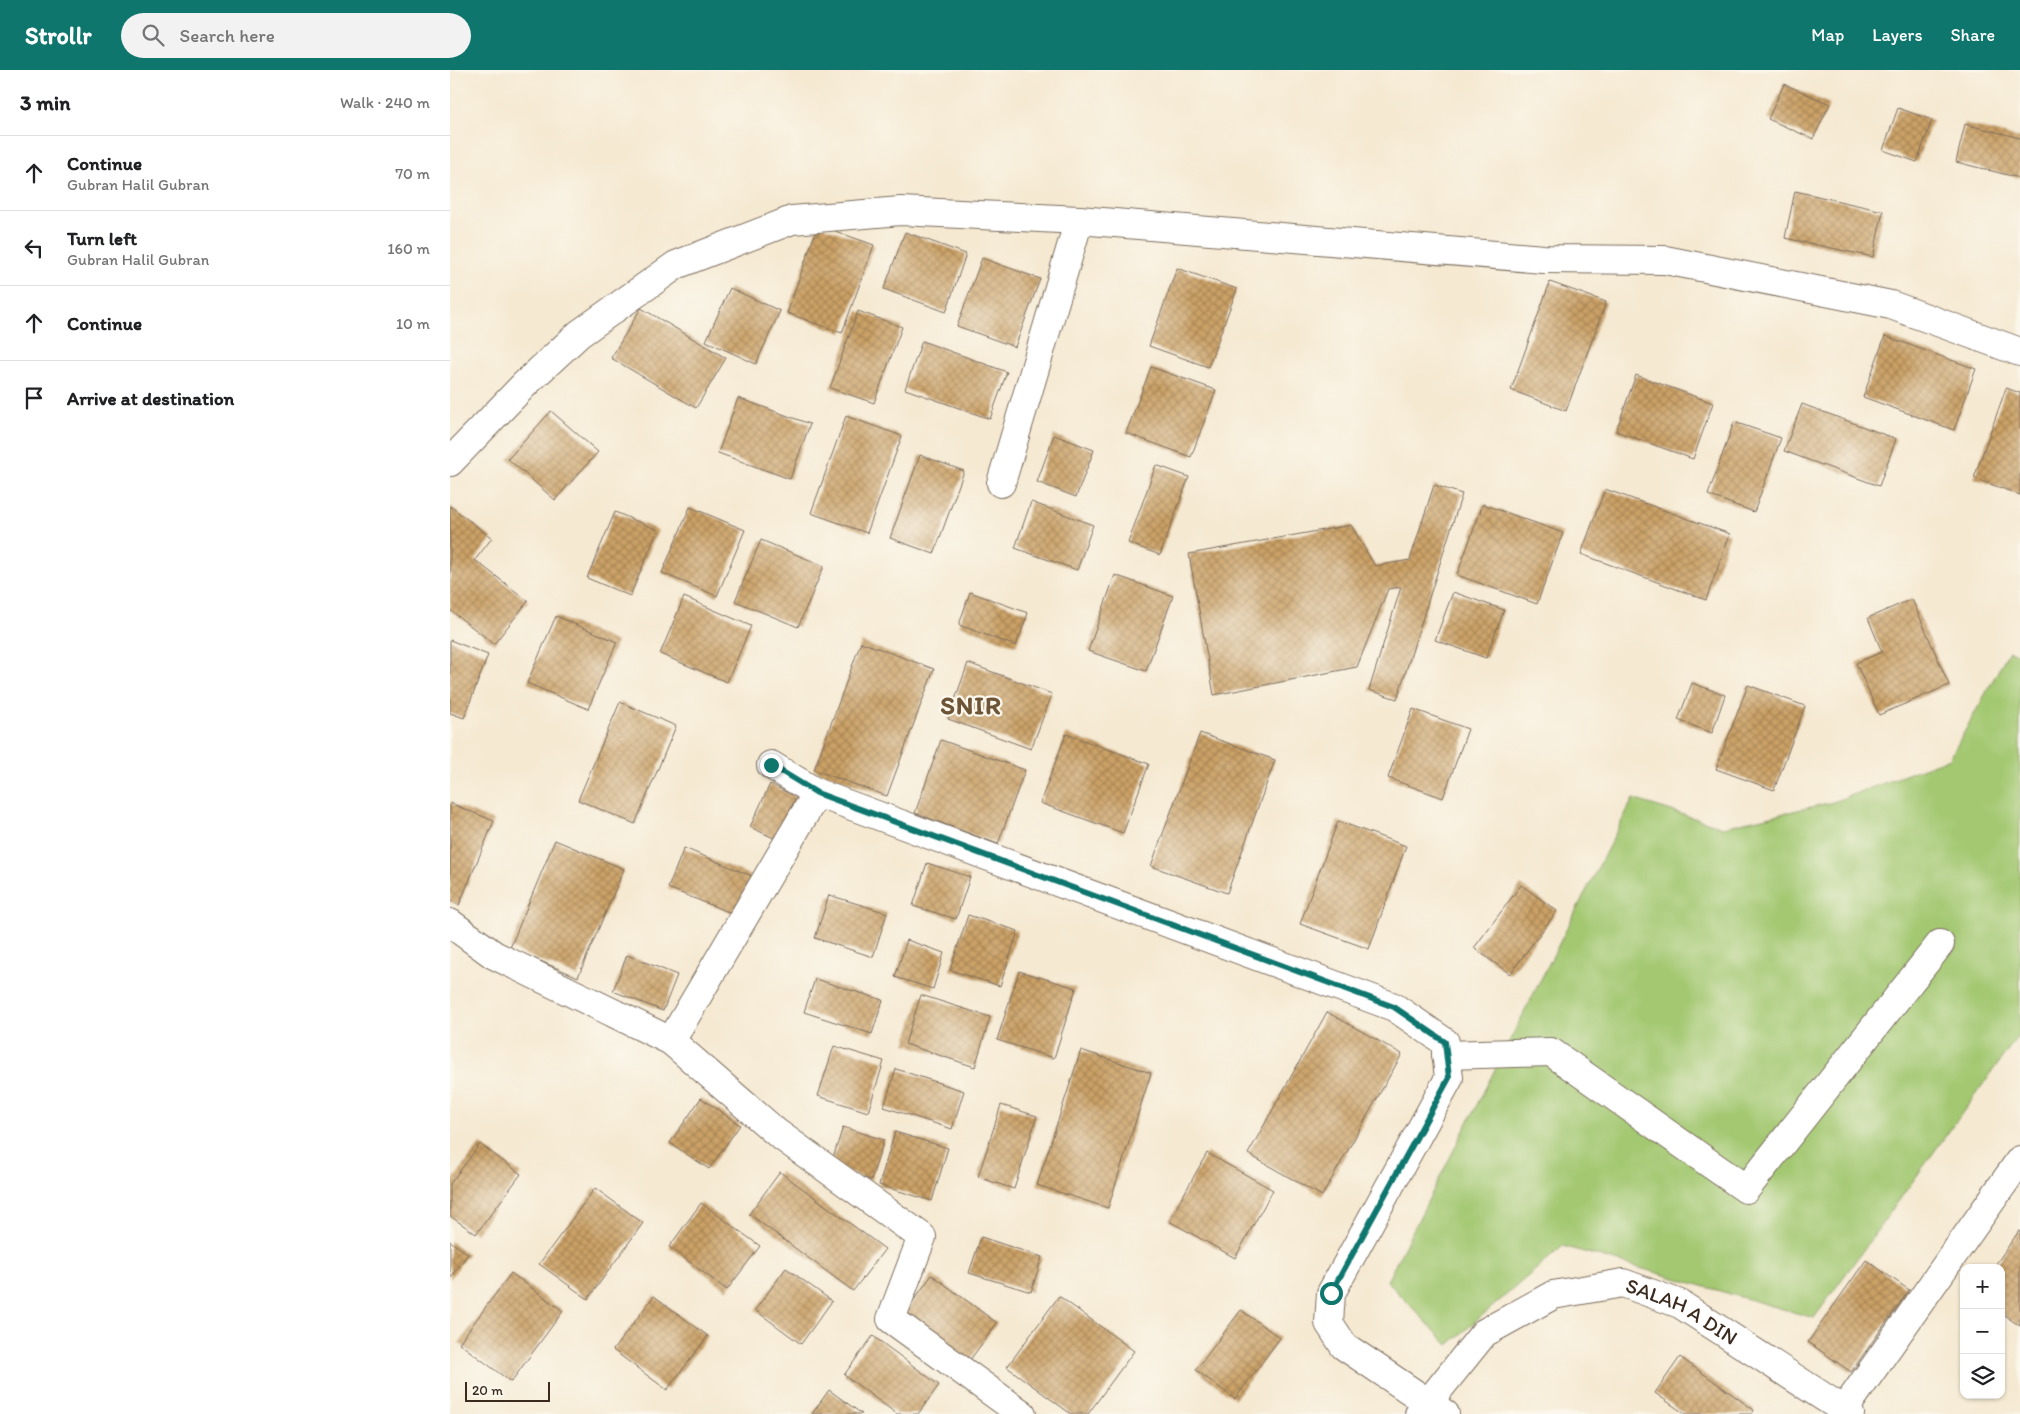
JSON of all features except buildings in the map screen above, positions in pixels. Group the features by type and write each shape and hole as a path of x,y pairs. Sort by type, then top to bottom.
{"street":[{"path":"450,462 525,384 579,334 676,265 792,220 901,211 1079,220 1543,259 1665,260 1892,305 2020,352"},
{"path":"1001,483 1079,220"},
{"path":"771,765 817,793 1394,1007 1445,1042 1449,1078 1331,1293 1329,1323 1344,1346 1431,1410"},
{"path":"671,1041 817,793"},
{"path":"450,923 494,955 671,1041 777,1133 922,1237 891,1319 1022,1414"},
{"path":"1446,1055 1551,1052 1746,1189 1940,944"},
{"path":"1847,1412 2020,1160"},
{"name":"SALAH A DIN","path":"1431,1410 1484,1333 1553,1295 1623,1283 1680,1304 1847,1412"}],"green space":[{"path":"2009,651 2020,654 2020,1033 1814,1318 1563,1246 1448,1345 1387,1281 1633,799 1723,827 1833,802 1950,758"}],"district":[{"name":"SNIR","path":"971,705"}],"route":[{"path":"771,765 817,793 1394,1007 1445,1042 1449,1078 1331,1293"}]}
